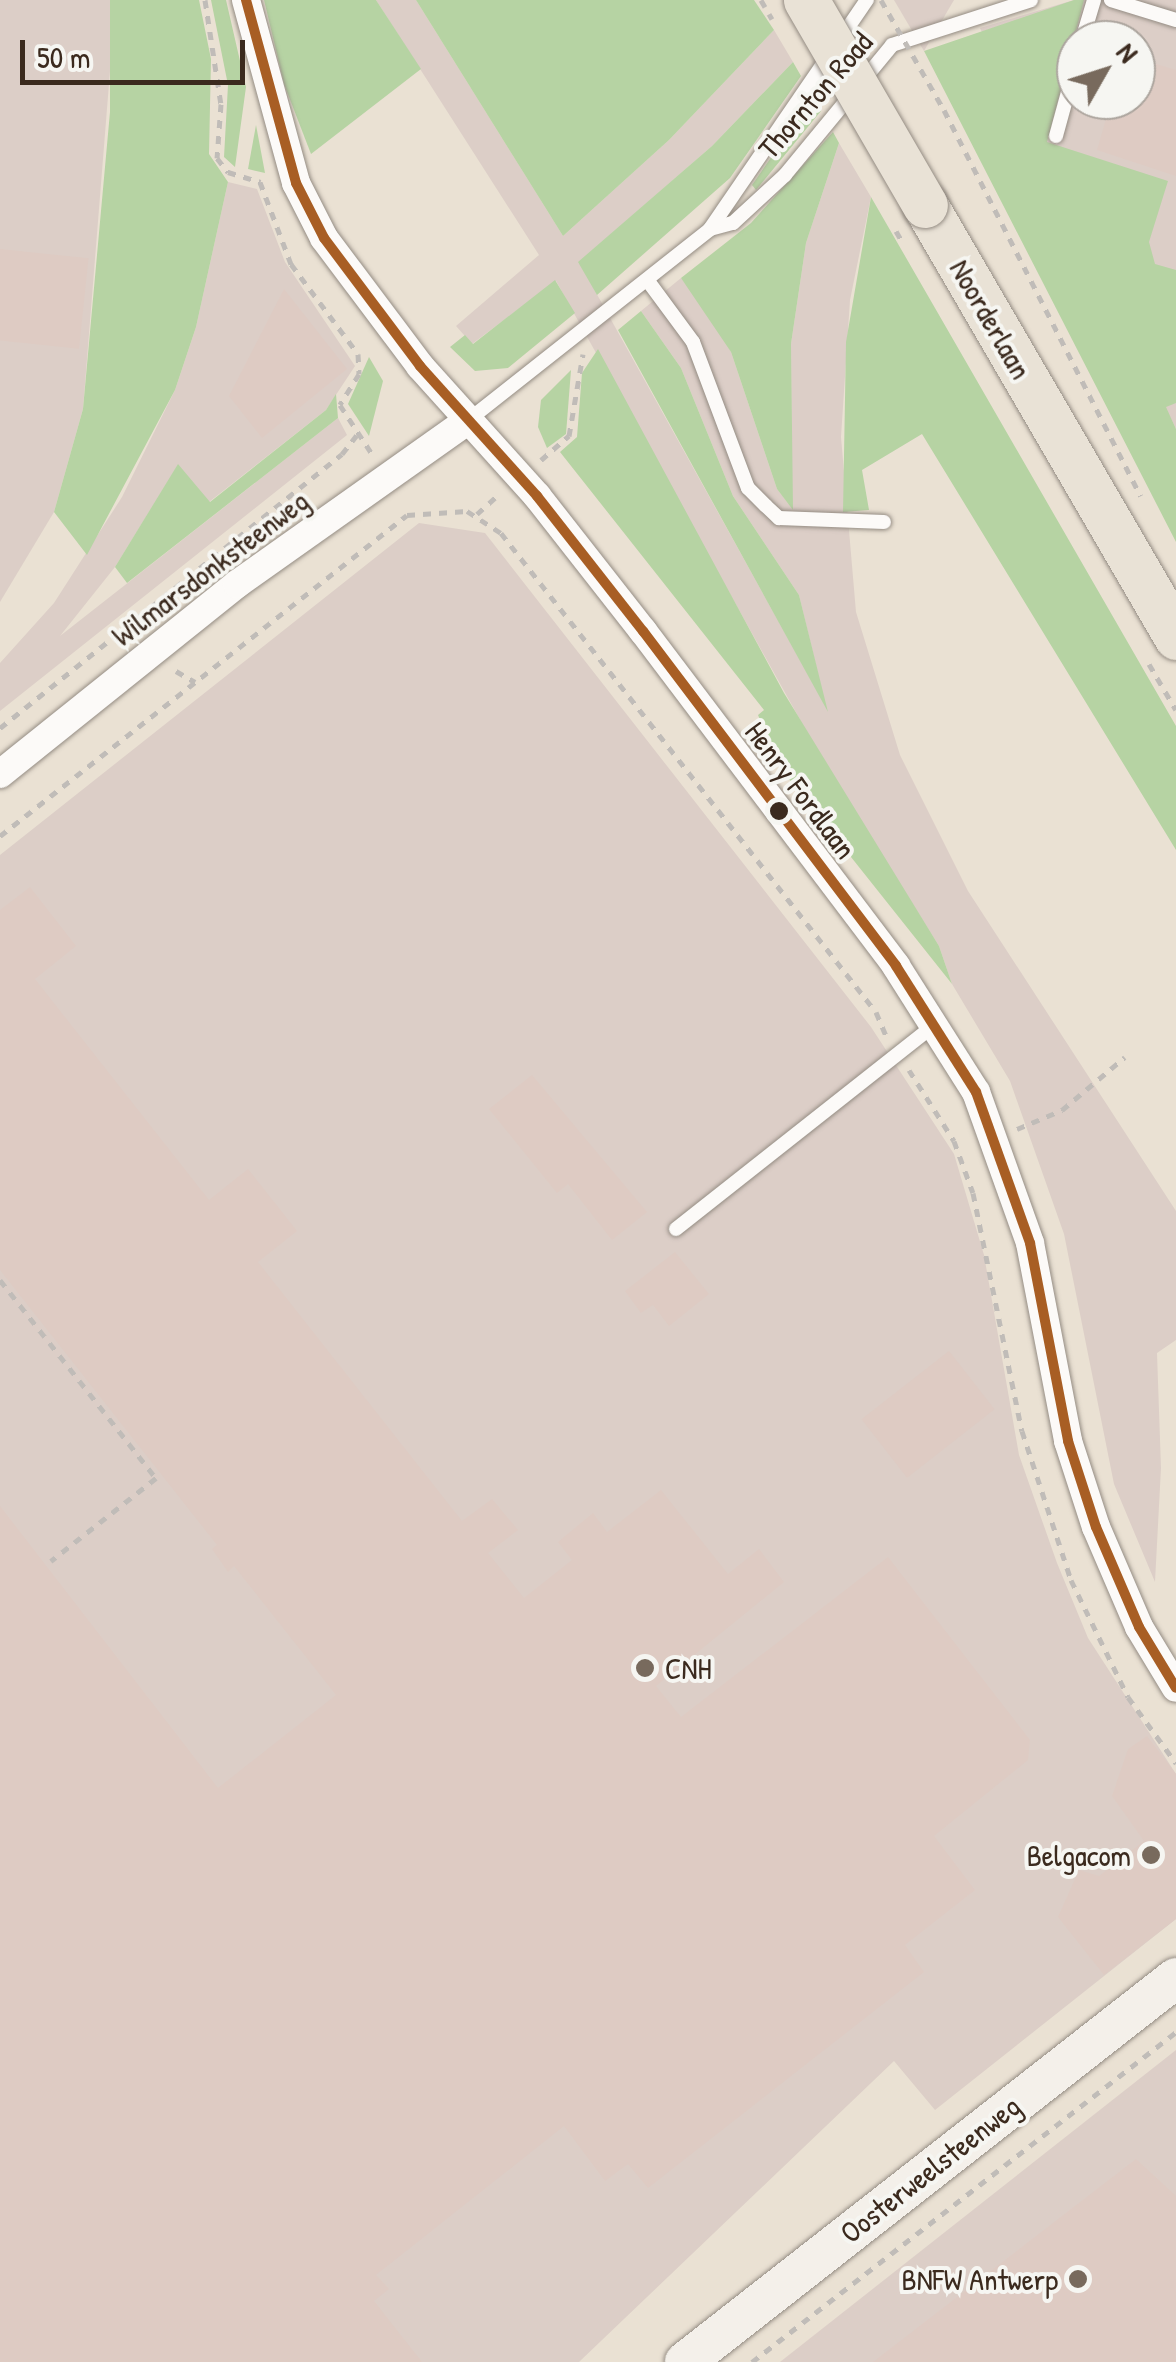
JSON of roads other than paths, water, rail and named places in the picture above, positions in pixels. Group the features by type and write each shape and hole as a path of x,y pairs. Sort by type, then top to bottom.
{"main road":[{"name":"Noorderlaan","path":"806,0 1176,637"},
{"name":"Oosterweelsteenweg","path":"685,2362 1176,1978"}],"street":[{"name":"Henry Fordlaan","path":"246,0 296,183 324,238 466,422 519,478 644,631 936,1023 997,1137 1030,1242 1068,1440 1084,1492 1138,1627 1176,1688"},
{"name":"Wilmarsdonksteenweg","path":"0,774 237,584 466,422"}],"lane":[{"name":"Thornton Road","path":"466,422 580,336 710,228 867,0"},
{"name":"Thornton Road","path":"710,228 733,223 785,175 892,45 1031,0"},
{"path":"1111,0 1176,20"},
{"path":"1056,136 1060,120"},
{"path":"648,281 693,342 748,488 779,518 884,522"},
{"path":"676,1228 936,1023"}],"place":[{"name":"CNH","path":"645,1668"},
{"name":"Belgacom","path":"1151,1855"},
{"name":"BNFW Antwerp","path":"1078,2279"}]}
